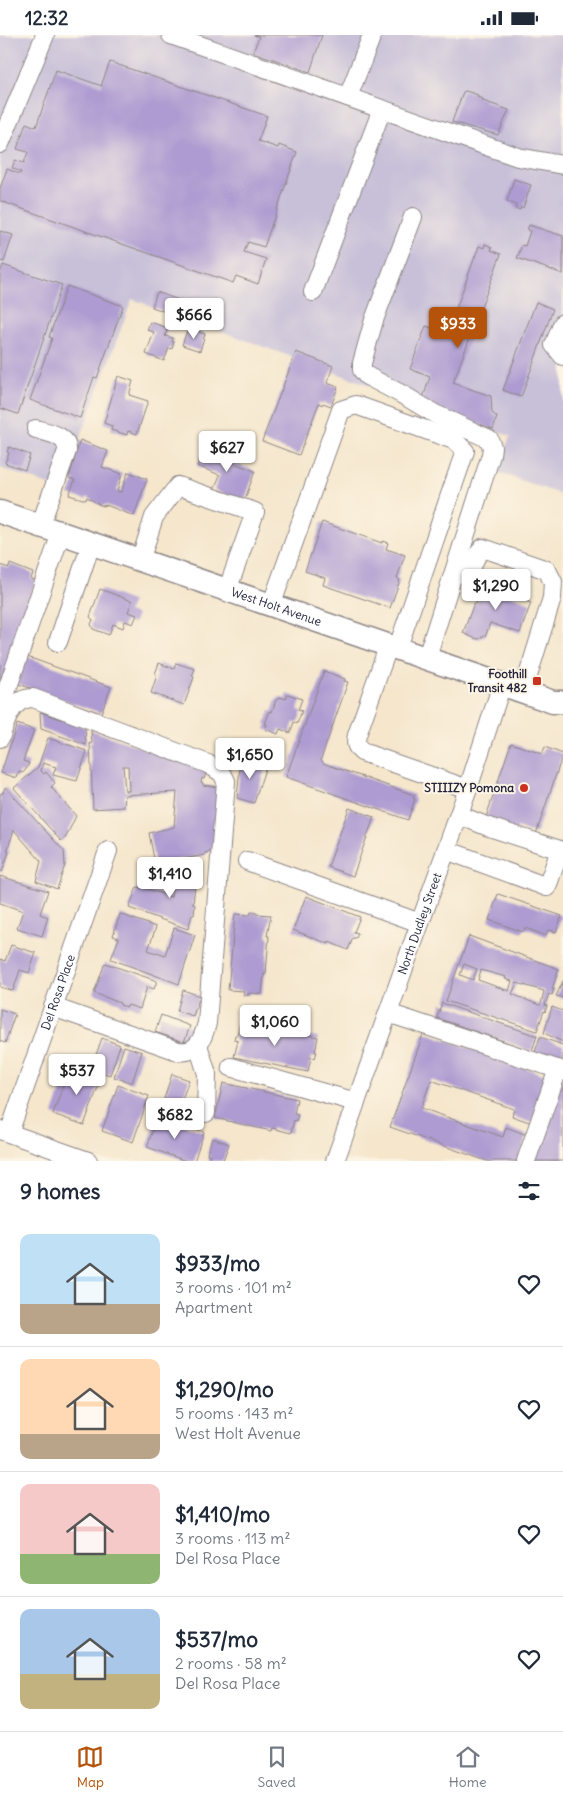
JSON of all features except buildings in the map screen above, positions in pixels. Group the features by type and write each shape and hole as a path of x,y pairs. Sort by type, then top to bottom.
{"main road":[{"name":"West Holt Avenue","path":"0,512 426,660 513,688 560,706"}],"street":[{"path":"0,145 45,35"},
{"path":"171,35 518,157 563,165"},
{"path":"348,97 372,35"},
{"path":"313,291 382,109"},
{"path":"413,217 374,320 362,363 362,370 367,376 406,396 435,414 488,439 492,447 480,492 426,660"},
{"path":"563,323 554,345 563,356"},
{"path":"271,606 341,410 356,405 454,439 465,451 392,648 357,735 356,742 362,752 468,789"},
{"path":"0,710 50,530 68,445 64,439 36,429"},
{"path":"140,561 154,517 178,486 255,512 227,591"},
{"path":"58,642 91,544"},
{"name":"North Dudley Street","path":"335,1161 468,789 552,598 553,582 548,570 483,549 476,557 470,571 463,574 454,571"},
{"path":"0,738 7,718 15,705 20,701 33,699 208,764 218,769 224,776 227,785 207,1023 203,1038 198,1045 188,1051 178,1051 53,1007"},
{"path":"446,850 547,887 561,846 486,826 459,815"},
{"name":"Del Rosa Place","path":"4,1132 53,1007 108,851"},
{"path":"247,861 420,923"},
{"path":"388,1013 561,1070 526,1161"},
{"path":"198,1045 208,1074 206,1113"},
{"path":"231,1067 356,1102"},
{"path":"4,1132 88,1161"}],"shaded area":[{"path":"0,35 563,35 563,495 497,472 510,436 132,299 61,489 0,468"}],"place":[{"name":"Foothill Transit 482","path":"537,681"},
{"name":"STIIIZY Pomona","path":"524,788"}]}
